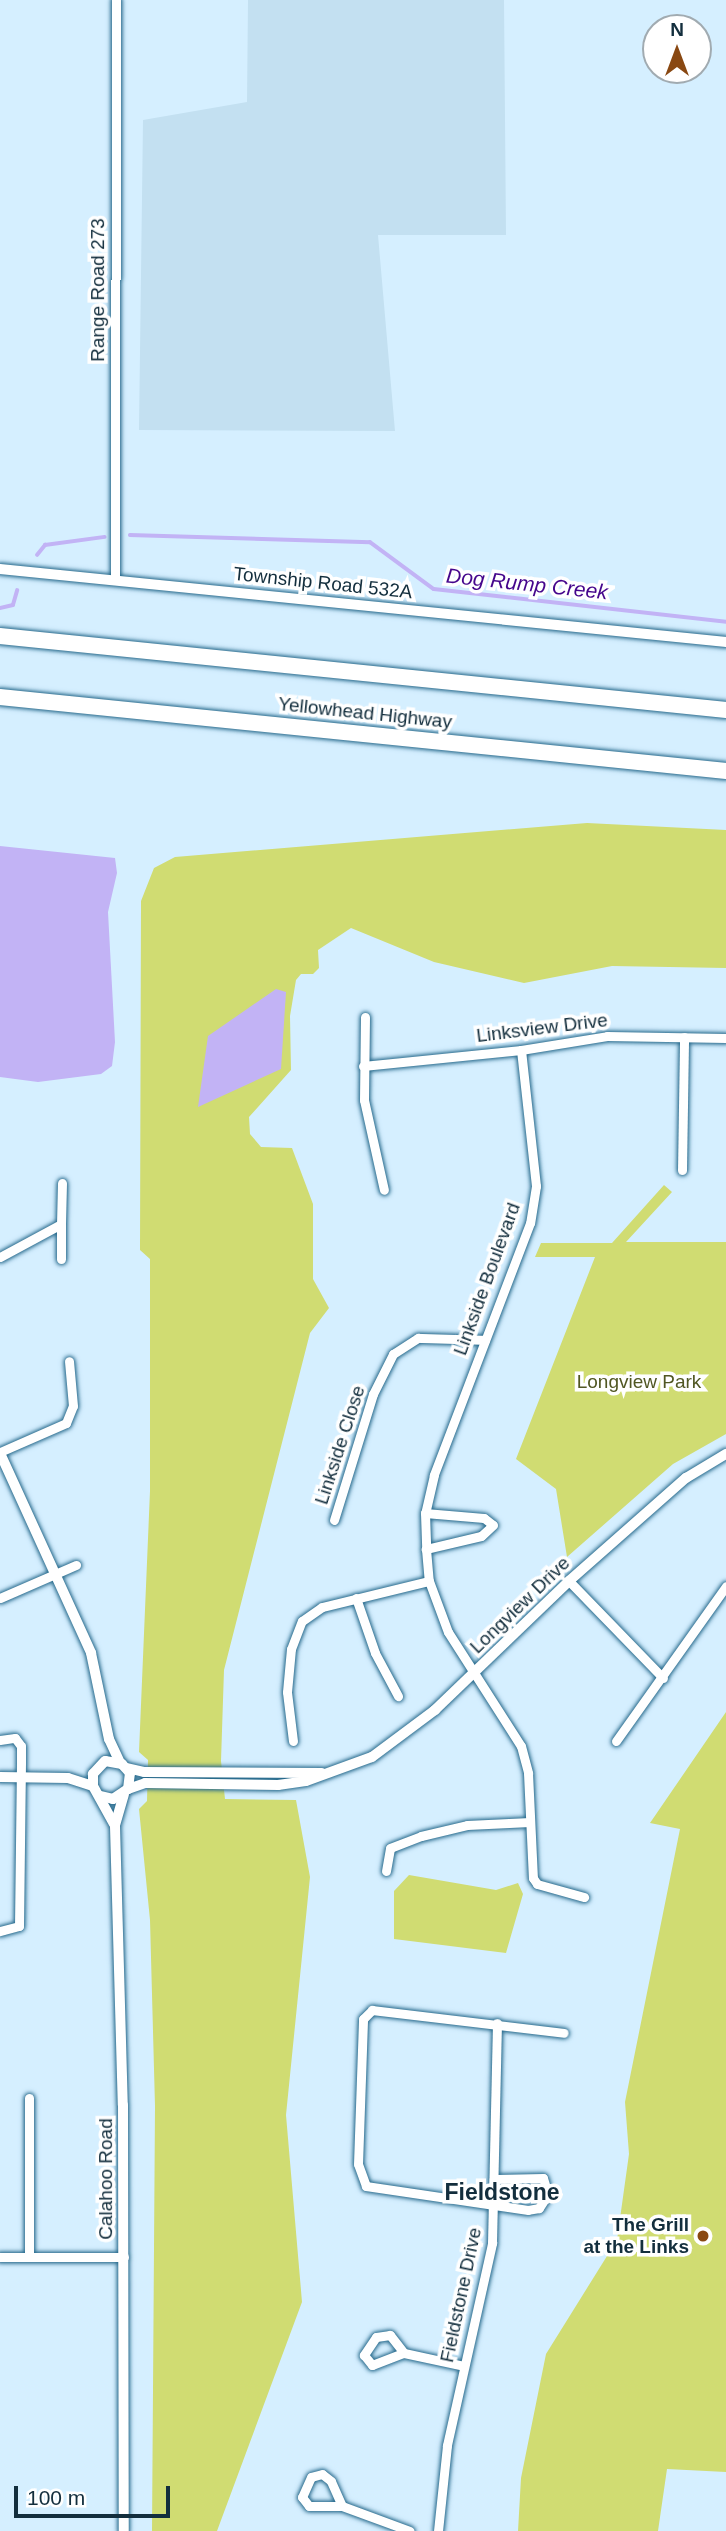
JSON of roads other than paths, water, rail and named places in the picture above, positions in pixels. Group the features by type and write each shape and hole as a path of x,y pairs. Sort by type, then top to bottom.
{"highway":[{"name":"Yellowhead Highway","path":"0,636 726,709"},
{"name":"Yellowhead Highway","path":"0,697 726,771"}],"street":[{"name":"Range Road 273","path":"115,579 116,0"},
{"name":"Township Road 532A","path":"0,569 726,642"},
{"path":"365,1017 363,1066 367,1128 384,1190"},
{"name":"Linksview Drive","path":"363,1066 521,1050 607,1035 726,1038"},
{"path":"682,1170 684,1037"},
{"name":"Linkside Boulevard","path":"521,1050 536,1186 530,1223 433,1475 425,1513 426,1549 429,1581 448,1632 521,1746 528,1773 533,1878 537,1884 584,1897"},
{"path":"61,1259 62,1183"},
{"path":"0,1256 61,1224"},
{"name":"Linkside Close","path":"334,1520 373,1394 393,1354 418,1338 485,1340"},
{"path":"68,1778 113,1798 126,1792 131,1779 109,1739 92,1653 0,1452 66,1423 73,1406 69,1361"},
{"name":"Longview Drive","path":"126,1792 145,1783 278,1785 332,1773 372,1758 407,1735 569,1581 686,1478 726,1454"},
{"path":"425,1513 484,1518 493,1525 481,1536 426,1549"},
{"path":"0,1598 76,1565"},
{"path":"293,1741 287,1692 291,1649 302,1620 322,1607 429,1581"},
{"path":"569,1581 663,1678"},
{"path":"616,1741 726,1586"},
{"path":"356,1598 375,1653 398,1696"},
{"path":"0,1740 15,1738 21,1746 19,1926 0,1931"},
{"path":"97,1791 98,1766 109,1739"},
{"path":"0,1777 68,1778 98,1766 123,1765"},
{"name":"Longview Drive","path":"123,1765 144,1772 332,1773"},
{"name":"Calahoo Road","path":"97,1791 115,1826"},
{"name":"Calahoo Road","path":"124,2531 124,2257 115,1826 126,1792"},
{"path":"386,1871 390,1849 421,1836 467,1825 530,1822"},
{"path":"496,2179 543,2178 548,2194 539,2208 528,2210 496,2203 366,2186 358,2164 357,2081 362,2019 372,2010 564,2033"},
{"name":"Fieldstone Drive","path":"438,2531 447,2445 492,2243 496,2179 492,2105 497,2023"},
{"path":"29,2098 29,2257"},
{"path":"0,2257 124,2257"},
{"path":"404,2353 464,2366"},
{"path":"342,2506 331,2481 322,2474 311,2477 302,2497 309,2506 342,2506 410,2531"}],"waterway":[{"name":"Dog Rump Creek","path":"130,535 370,542 434,589 726,622"},
{"name":"Dog Rump Creek","path":"37,555 45,545 104,537"},
{"name":"Dog Rump Creek","path":"0,608 13,605 17,591"}],"place":[{"name":"The Grill at the Links","path":"703,2236"}],"district":[{"name":"Fieldstone","path":"502,2192"}],"park label":[{"name":"Longview Park","path":"639,1382"}]}
